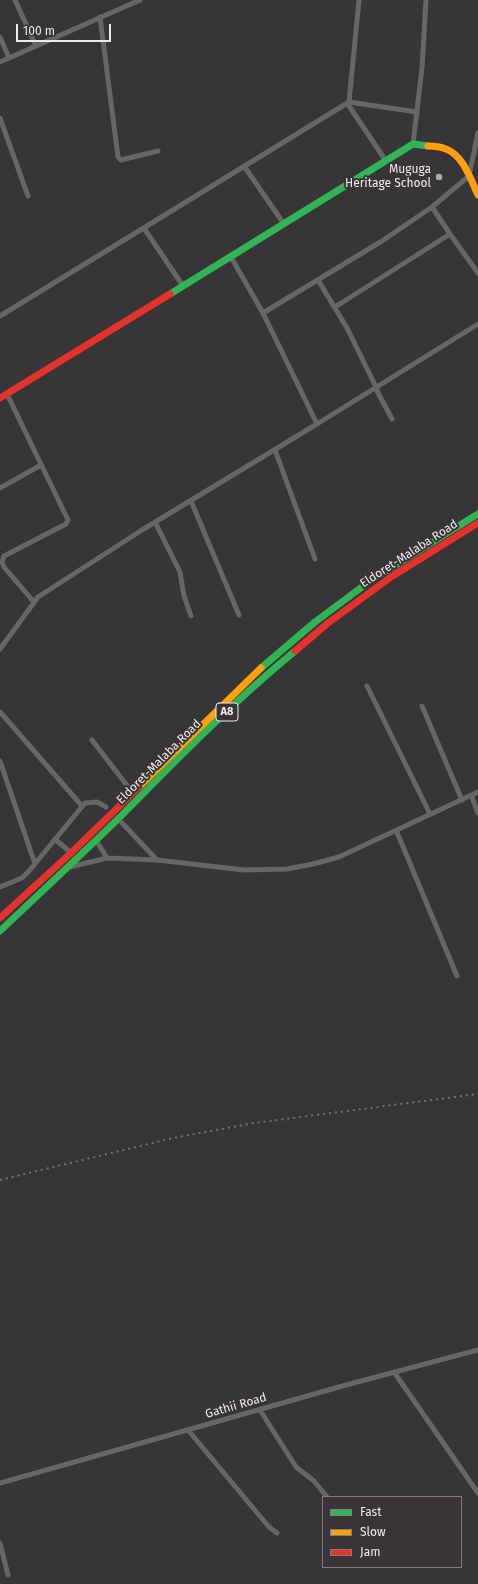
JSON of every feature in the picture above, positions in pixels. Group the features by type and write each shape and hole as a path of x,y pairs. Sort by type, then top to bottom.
{"main road":[{"path":"0,398 413,144 453,152 469,176 478,195"},
{"name":"Eldoret-Malaba Road","path":"0,918 70,853 256,672 315,622 370,581 478,514"},
{"name":"Eldoret-Malaba Road","path":"0,931 268,673 328,623 391,576 478,523"}],"street":[{"path":"15,0 36,46"},
{"path":"0,62 140,0"},
{"path":"359,0 348,103 386,161"},
{"path":"413,144 422,68 426,0"},
{"path":"100,17 118,157 121,160 158,151"},
{"path":"0,37 10,58"},
{"path":"0,316 348,103 417,112"},
{"path":"0,118 28,196"},
{"path":"263,313 382,241 432,207 469,176 478,133"},
{"path":"244,166 284,224"},
{"path":"432,207 478,273"},
{"path":"144,228 184,286"},
{"path":"335,307 450,234"},
{"path":"231,256 263,313 318,424"},
{"path":"318,280 335,307 392,419"},
{"path":"0,649 33,601 155,522 377,389 478,324"},
{"path":"7,394 68,522 4,556 2,562 24,593 33,601"},
{"path":"275,450 315,559"},
{"path":"0,488 41,464"},
{"path":"191,501 239,615"},
{"path":"155,522 180,572 184,596 191,616"},
{"path":"367,686 430,814"},
{"path":"422,706 462,800"},
{"path":"0,712 82,806"},
{"path":"92,740 132,792"},
{"path":"0,761 35,864"},
{"path":"67,867 107,858 157,860 244,870 287,869 339,857 478,792"},
{"path":"471,796 478,813"},
{"path":"0,887 22,878 85,803 97,802 106,807"},
{"path":"122,823 157,860"},
{"path":"396,830 457,976"},
{"path":"55,839 70,853"},
{"path":"96,840 107,858"},
{"name":"Gathii Road","path":"0,1483 394,1372 478,1350"},
{"path":"394,1372 478,1493"},
{"path":"260,1410 296,1467 314,1481 326,1496"},
{"path":"188,1430 269,1526 277,1533"},
{"path":"0,1543 8,1575"}],"railway":[{"path":"0,1180 173,1138 254,1123 478,1094"}],"traffic: fast":[{"path":"170,294 413,144 428,146"},
{"path":"261,668 315,622 370,581 478,514"},
{"path":"0,931 106,831 227,711 295,651"}],"traffic: slow":[{"path":"428,146 446,149 452,152 462,162 478,195"},
{"path":"139,787 261,668"}],"traffic: jam":[{"path":"0,398 170,294"},
{"path":"295,651 328,623 391,577 478,523"},
{"path":"0,918 71,853 139,787"}],"place":[{"name":"Muguga Heritage School","path":"439,177"}]}
